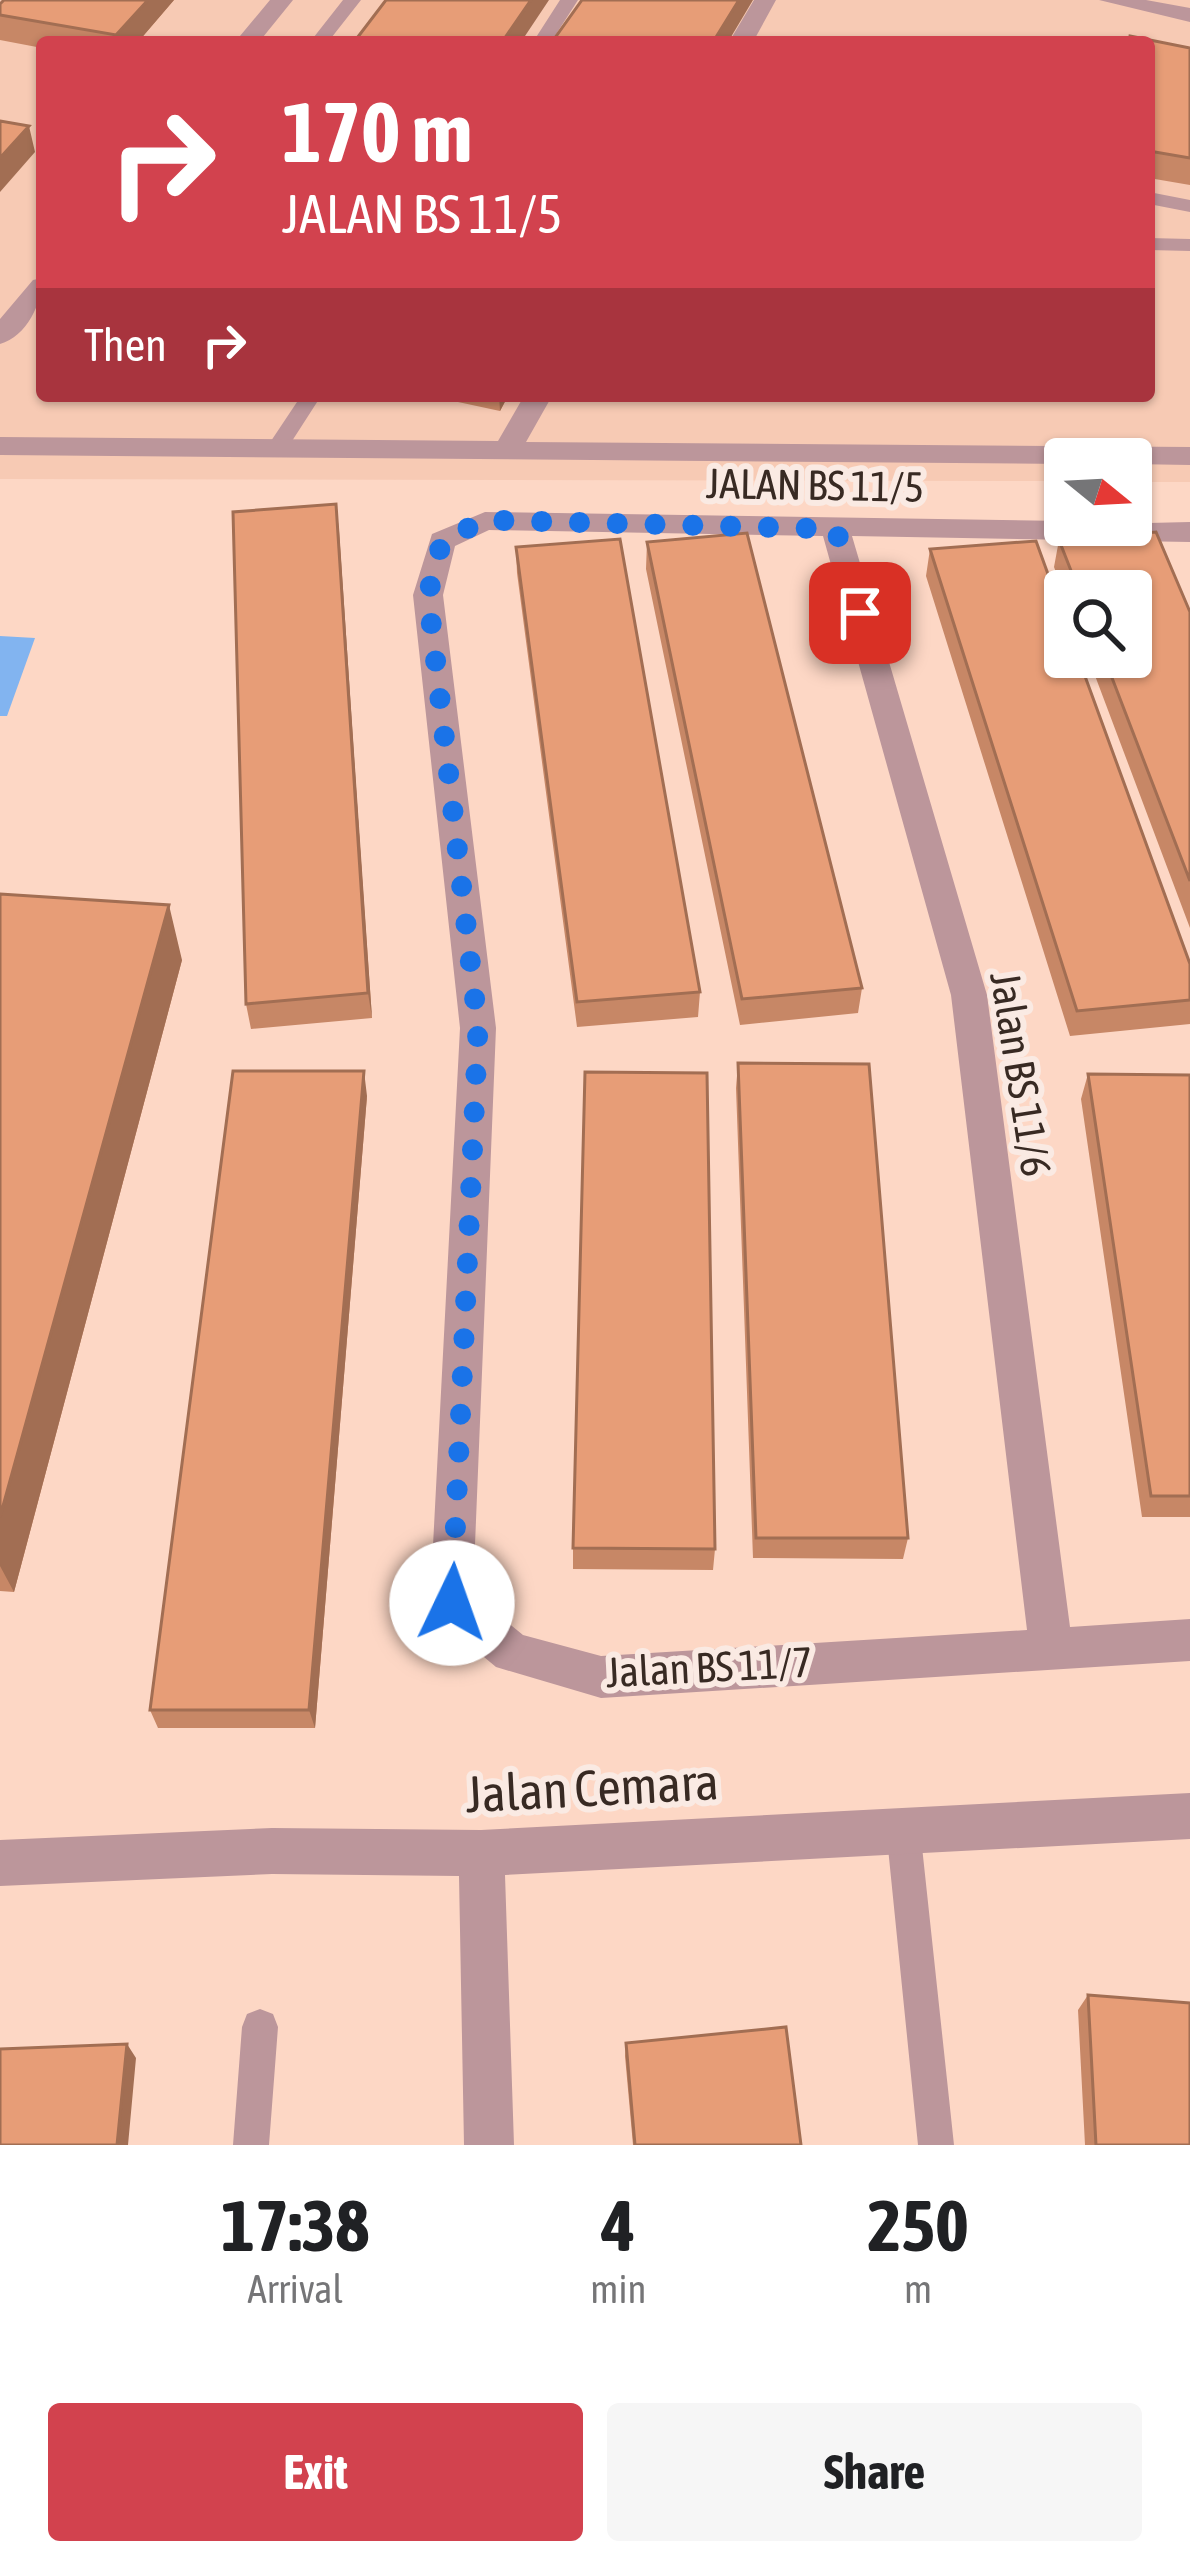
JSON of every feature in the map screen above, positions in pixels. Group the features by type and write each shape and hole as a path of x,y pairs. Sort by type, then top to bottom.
{"street":[{"path":"252,36 282,0"},
{"path":"744,36 765,0"},
{"path":"1110,0 1190,15"},
{"path":"0,336 36,293"},
{"path":"506,452 535,402"},
{"path":"0,446 1190,456"},
{"name":"JALAN BS 11/5","path":"442,541 485,520 1190,532"},
{"name":"Jalan BS 11/6","path":"836,529 969,995 1051,1646"},
{"name":"Jalan BS 11/7","path":"442,541 428,595 478,1028 452,1603 511,1652 602,1678 1190,1640"},
{"name":"Jalan Cemara","path":"0,1863 272,1851 481,1853 1190,1816"},
{"path":"481,1853 490,2145"}],"lane":[{"path":"325,36 352,0"},
{"path":"546,36 569,0"},
{"path":"1155,199 1190,206"},
{"path":"1155,244 1190,245"},
{"path":"276,450 306,402"},
{"path":"903,1828 936,2145"},
{"path":"251,2145 260,2027"}],"shaded area":[{"path":"0,0 1190,0 1190,482 1152,482 1152,438 1044,438 1044,481 0,479"}],"water":[{"path":"0,636 35,638 7,716 0,716"}],"building":[{"path":"4,0 148,0 116,35 0,15"},
{"path":"386,0 531,0 506,36 359,36"},
{"path":"582,0 739,0 717,36 556,36"},
{"path":"1155,41 1190,48 1190,158 1155,152"},
{"path":"0,121 29,126 0,158"},
{"path":"336,504 368,993 246,1004 233,512"},
{"path":"1152,532 1156,532 1190,612 1190,881 1112,678 1152,678 1152,570 1071,570 1061,546 1152,546"},
{"path":"747,533 862,988 742,999 647,542"},
{"path":"620,539 700,992 577,1002 516,547"},
{"path":"1036,541 1047,570 1044,678 1086,678 1190,964 1190,1000 1077,1011 930,549"},
{"path":"0,894 169,905 0,1517"},
{"path":"738,1063 869,1064 908,1538 756,1538"},
{"path":"233,1071 364,1071 309,1710 150,1710"},
{"path":"585,1072 707,1073 715,1549 573,1548"},
{"path":"1088,1074 1190,1075 1190,1496 1151,1496"},
{"path":"1088,1995 1190,2003 1190,2145 1096,2145"},
{"path":"786,2027 801,2145 635,2145 626,2043"},
{"path":"127,2044 117,2145 0,2145 0,2049"}],"route":[{"path":"452,1603 478,1028 464,873 428,595 442,541 485,520 836,529 860,613"}]}
